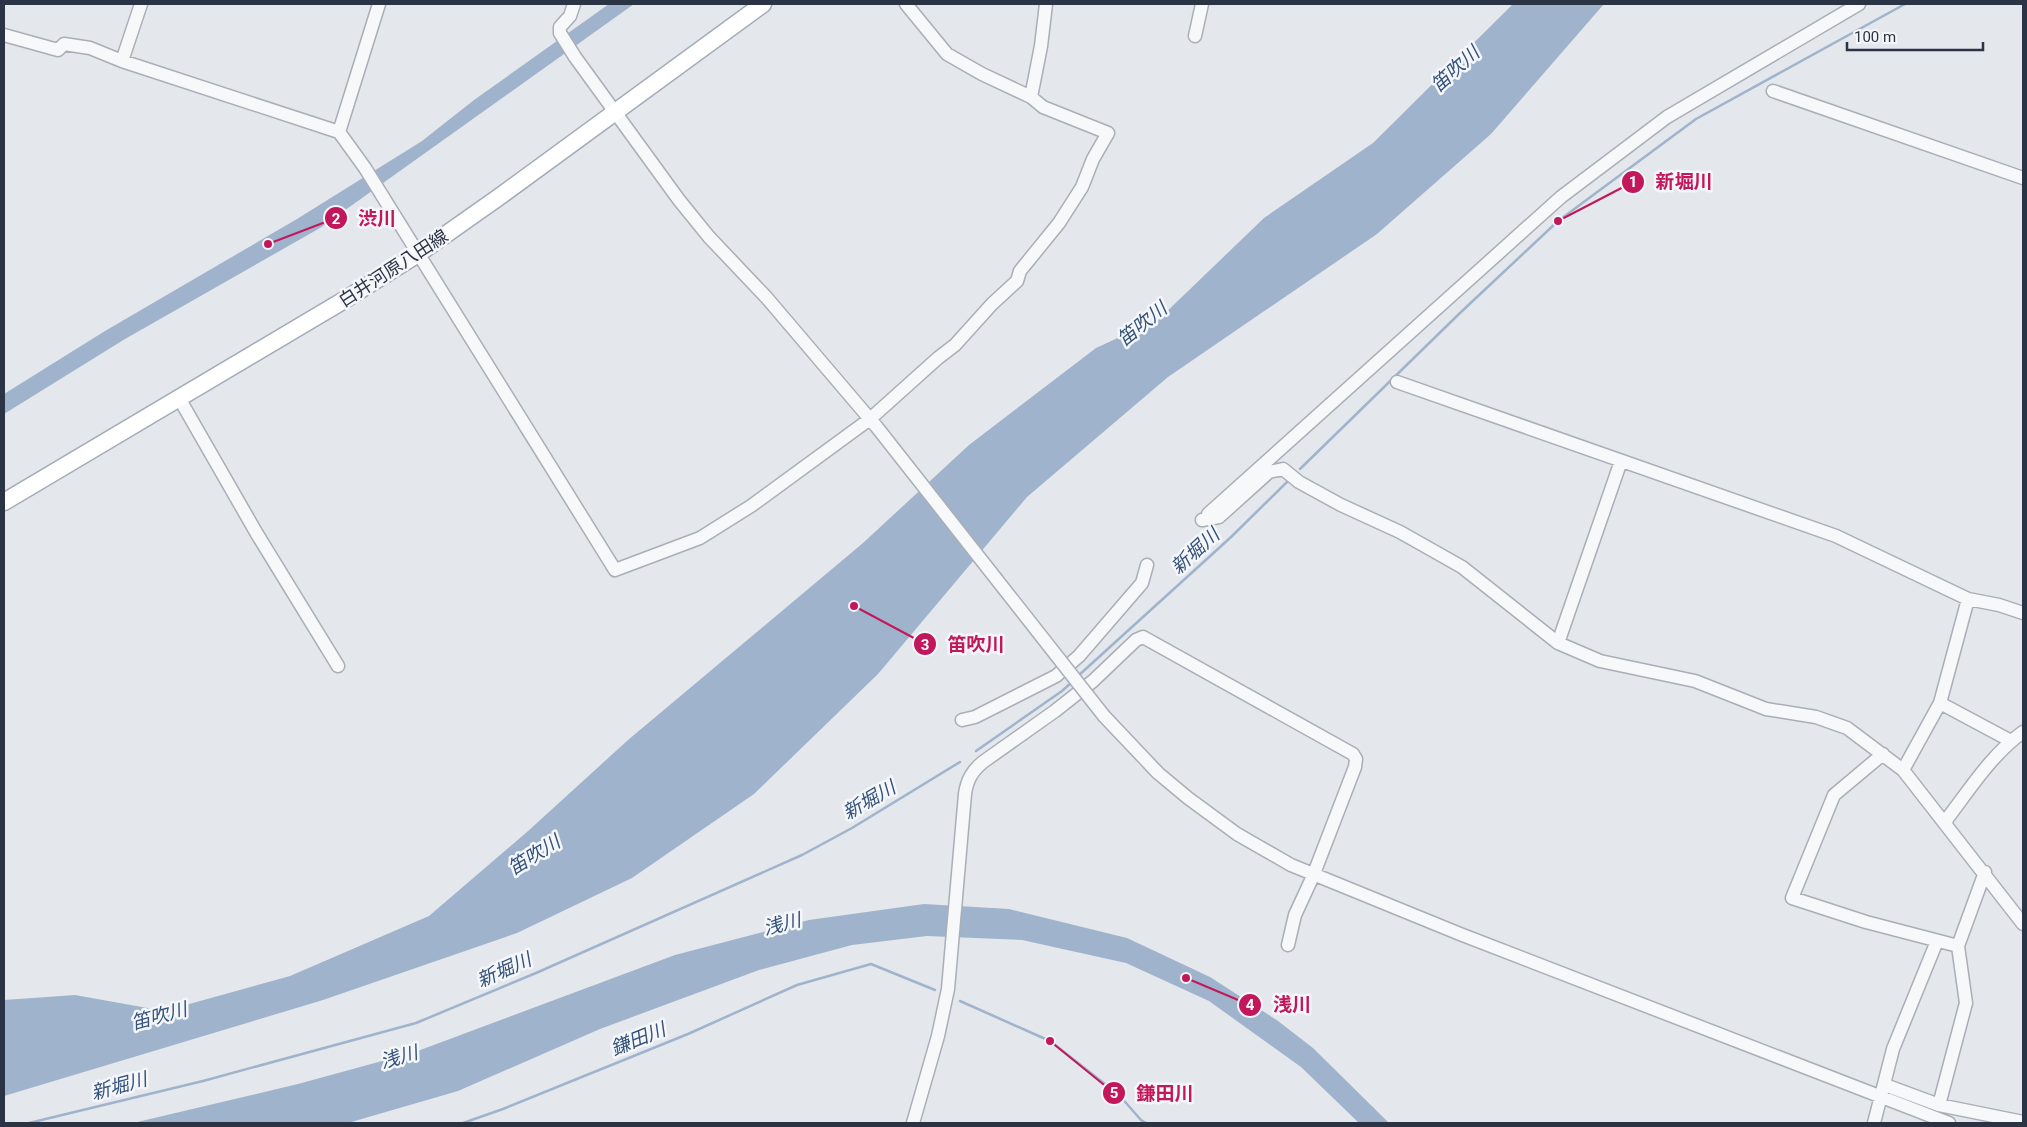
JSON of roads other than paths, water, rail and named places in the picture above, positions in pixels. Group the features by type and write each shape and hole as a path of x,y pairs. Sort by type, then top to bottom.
{"main road":[{"name":"白井河原八田線","path":"4,502 346,299 418,254 763,4"}],"street":[{"path":"122,61 141,4"},
{"path":"339,132 379,4"},
{"path":"574,4 570,16 560,27 560,32 575,57 679,200 766,297 873,423 1104,716 1158,772 1188,798 1237,834 1264,851 1314,876 1949,1123"},
{"path":"4,34 58,50 64,44 90,48 122,61 339,132 381,193 615,570 712,532 873,423 1017,281 1020,271 1059,223 1082,187 1108,133 1044,107 1031,97 982,74 947,54 906,4"},
{"path":"1031,97 1041,46 1046,4"},
{"path":"1195,36 1202,4"},
{"path":"1859,4 1667,116 1561,197 1205,517 1219,516 1269,472 1283,469 1299,482 1333,501 1400,532 1462,567 1558,643 1600,661 1696,681 1766,709 1824,720 1847,728 1903,770 1985,872 2023,924"},
{"path":"1773,91 2023,178"},
{"path":"1397,382 1836,536 1968,599 1999,605 2023,613"},
{"path":"179,398 257,534 338,666"},
{"path":"1558,643 1621,461"},
{"path":"962,720 975,717 1056,676 1079,656 1142,583 1148,565"},
{"path":"1903,770 1940,703 1968,599"},
{"path":"913,1123 944,1009 954,941 965,794 969,778 974,770 1056,711 1093,681 1136,640 1143,637 1353,754 1356,759 1355,767 1314,876 1295,915 1288,945"},
{"path":"1940,703 2011,741"},
{"path":"1946,824 1977,779 2011,741 2023,732"},
{"path":"1883,754 1834,795 1792,898 1866,922 1958,946"},
{"path":"1940,1105 1966,1003 1958,946 1985,872"},
{"path":"1874,1123 1882,1098 1893,1049 1937,941"},
{"path":"1885,1085 1940,1105 2023,1122"}],"water":[{"path":"609,4 634,4 320,228 125,339 4,414 4,394 105,331 297,219 422,141 474,100"},
{"path":"1513,4 1604,4 1491,134 1377,234 1168,377 1027,497 878,674 754,794 632,878 517,933 323,1000 4,1096 4,1000 75,995 164,1011 290,976 429,916 527,832 628,740 863,543 969,445 1096,348 1159,319 1264,218 1373,143"},
{"path":"924,904 1009,909 1127,938 1210,977 1278,1021 1313,1048 1389,1123 1359,1123 1301,1067 1209,1001 1126,963 1022,940 927,936 852,945 759,970 600,1029 458,1091 348,1123 133,1123 298,1084 415,1052 675,955 809,920"}],"waterway":[{"name":"新堀川","path":"1300,469 1460,313 1558,221 1696,119 1905,4"},
{"name":"新堀川","path":"1078,676 1230,538 1289,480"},
{"name":"新堀川","path":"976,751 1072,682"},
{"name":"新堀川","path":"29,1123 203,1081 416,1023 536,973 802,855 852,828 960,762"},
{"name":"鎌田川","path":"463,1123 503,1109 688,1034 797,985 871,964 935,990"},
{"name":"鎌田川","path":"960,1001 1050,1041 1119,1095 1141,1120 1146,1123"}],"place":[{"name":"新堀川","path":"1558,221"},
{"name":"渋川","path":"268,244"},
{"name":"笛吹川","path":"854,606"},
{"name":"浅川","path":"1186,978"},
{"name":"鎌田川","path":"1050,1041"}]}
